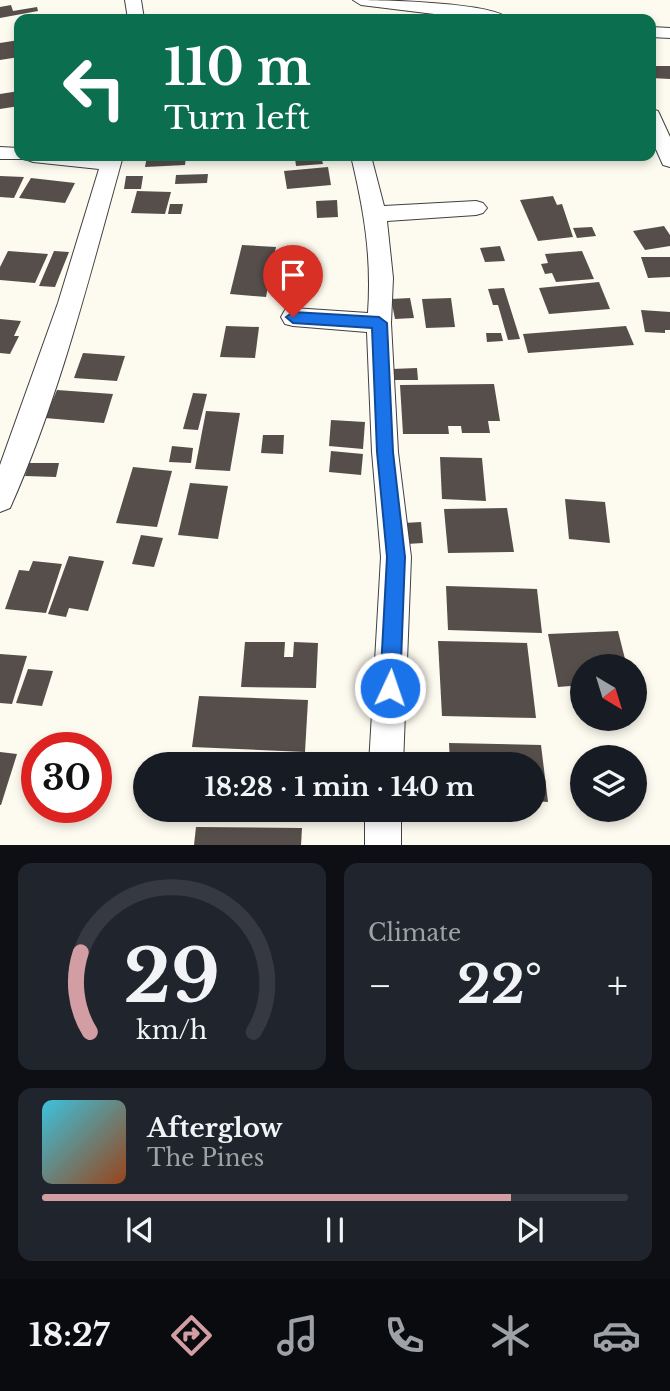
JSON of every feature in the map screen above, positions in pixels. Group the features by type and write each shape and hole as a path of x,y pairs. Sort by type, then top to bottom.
{"street":[{"path":"361,0 443,4 482,14"},
{"path":"656,126 670,160"},
{"path":"0,499 26,435 70,303 99,210 111,161"},
{"path":"362,161 376,214 382,278 379,323 385,452 396,557 387,752"},
{"path":"376,214 476,208"},
{"path":"293,317 379,323"},
{"path":"383,822 383,845"}],"building":[{"path":"11,5 13,11 37,7 38,11 0,18 0,7"},
{"path":"14,41 14,58 0,60 0,43"},
{"path":"656,66 670,66 670,79 656,78"},
{"path":"14,92 14,107 0,109 0,94"},
{"path":"146,161 185,161 185,165 145,167"},
{"path":"295,161 322,161 323,164 296,166"},
{"path":"328,167 331,185 287,189 284,171"},
{"path":"208,174 207,183 175,184 176,175"},
{"path":"0,176 24,177 14,198 0,197"},
{"path":"126,176 143,176 141,189 124,189"},
{"path":"31,178 75,183 65,203 19,198"},
{"path":"137,191 171,192 165,214 131,213"},
{"path":"553,196 557,205 562,204 573,237 538,241 520,200"},
{"path":"337,200 338,217 317,218 316,201"},
{"path":"170,204 183,204 181,214 168,214"},
{"path":"664,226 670,235 670,246 645,250 633,231"},
{"path":"592,227 596,236 577,238 573,228"},
{"path":"242,245 276,247 266,297 230,294"},
{"path":"500,246 505,261 485,262 480,248"},
{"path":"8,251 48,254 35,283 0,280 0,267"},
{"path":"54,251 69,252 55,287 39,286"},
{"path":"582,251 594,279 556,282 552,273 545,274 541,264 548,263 545,254"},
{"path":"641,257 670,257 670,277 648,278"},
{"path":"599,282 610,309 549,314 539,288"},
{"path":"504,288 520,339 508,340 498,305 493,305 488,289"},
{"path":"410,298 414,318 395,319 391,299"},
{"path":"451,298 455,327 426,328 422,299"},
{"path":"641,310 670,312 670,330 665,330 665,333 645,332"},
{"path":"0,319 21,321 14,336 19,336 10,354 0,353"},
{"path":"226,326 259,327 255,358 220,357"},
{"path":"626,326 634,345 528,353 523,334"},
{"path":"486,333 501,333 503,341 487,342"},
{"path":"83,353 125,356 117,381 74,378"},
{"path":"417,368 418,380 393,380 392,369"},
{"path":"494,384 500,421 488,421 490,433 462,433 461,426 448,426 449,434 403,434 400,385"},
{"path":"57,390 113,394 104,423 45,418"},
{"path":"193,393 207,394 198,430 183,429"},
{"path":"206,411 240,413 230,471 195,469"},
{"path":"331,420 365,422 363,449 329,446"},
{"path":"263,435 284,435 283,454 261,453"},
{"path":"172,446 193,448 191,463 169,462"},
{"path":"331,451 363,454 361,475 329,472"},
{"path":"440,457 482,458 486,501 442,499"},
{"path":"29,463 59,463 56,477 25,476"},
{"path":"133,467 172,471 157,527 116,523"},
{"path":"190,483 228,486 218,539 178,535"},
{"path":"565,499 605,502 610,543 569,539"},
{"path":"507,508 514,552 448,553 444,509"},
{"path":"421,522 423,543 407,544 404,523"},
{"path":"141,535 163,538 154,567 132,564"},
{"path":"69,556 104,561 88,611 69,608 66,617 48,614"},
{"path":"33,561 62,564 46,613 5,609 19,570 29,571"},
{"path":"446,586 537,589 542,633 448,630"},
{"path":"618,631 624,654 570,654 570,686 558,687 548,634"},
{"path":"438,641 527,643 536,718 442,716"},
{"path":"245,642 285,642 284,657 293,657 294,642 318,643 316,688 241,687"},
{"path":"0,654 27,656 12,704 0,703"},
{"path":"28,669 53,671 42,706 16,703"},
{"path":"199,696 308,700 305,752 192,747"},
{"path":"449,743 541,745 542,752 449,752"},
{"path":"0,752 17,754 1,805 0,805"},
{"path":"196,827 302,828 301,845 194,845"}],"route":[{"path":"293,317 379,323 385,452 396,557 390,688"}]}
